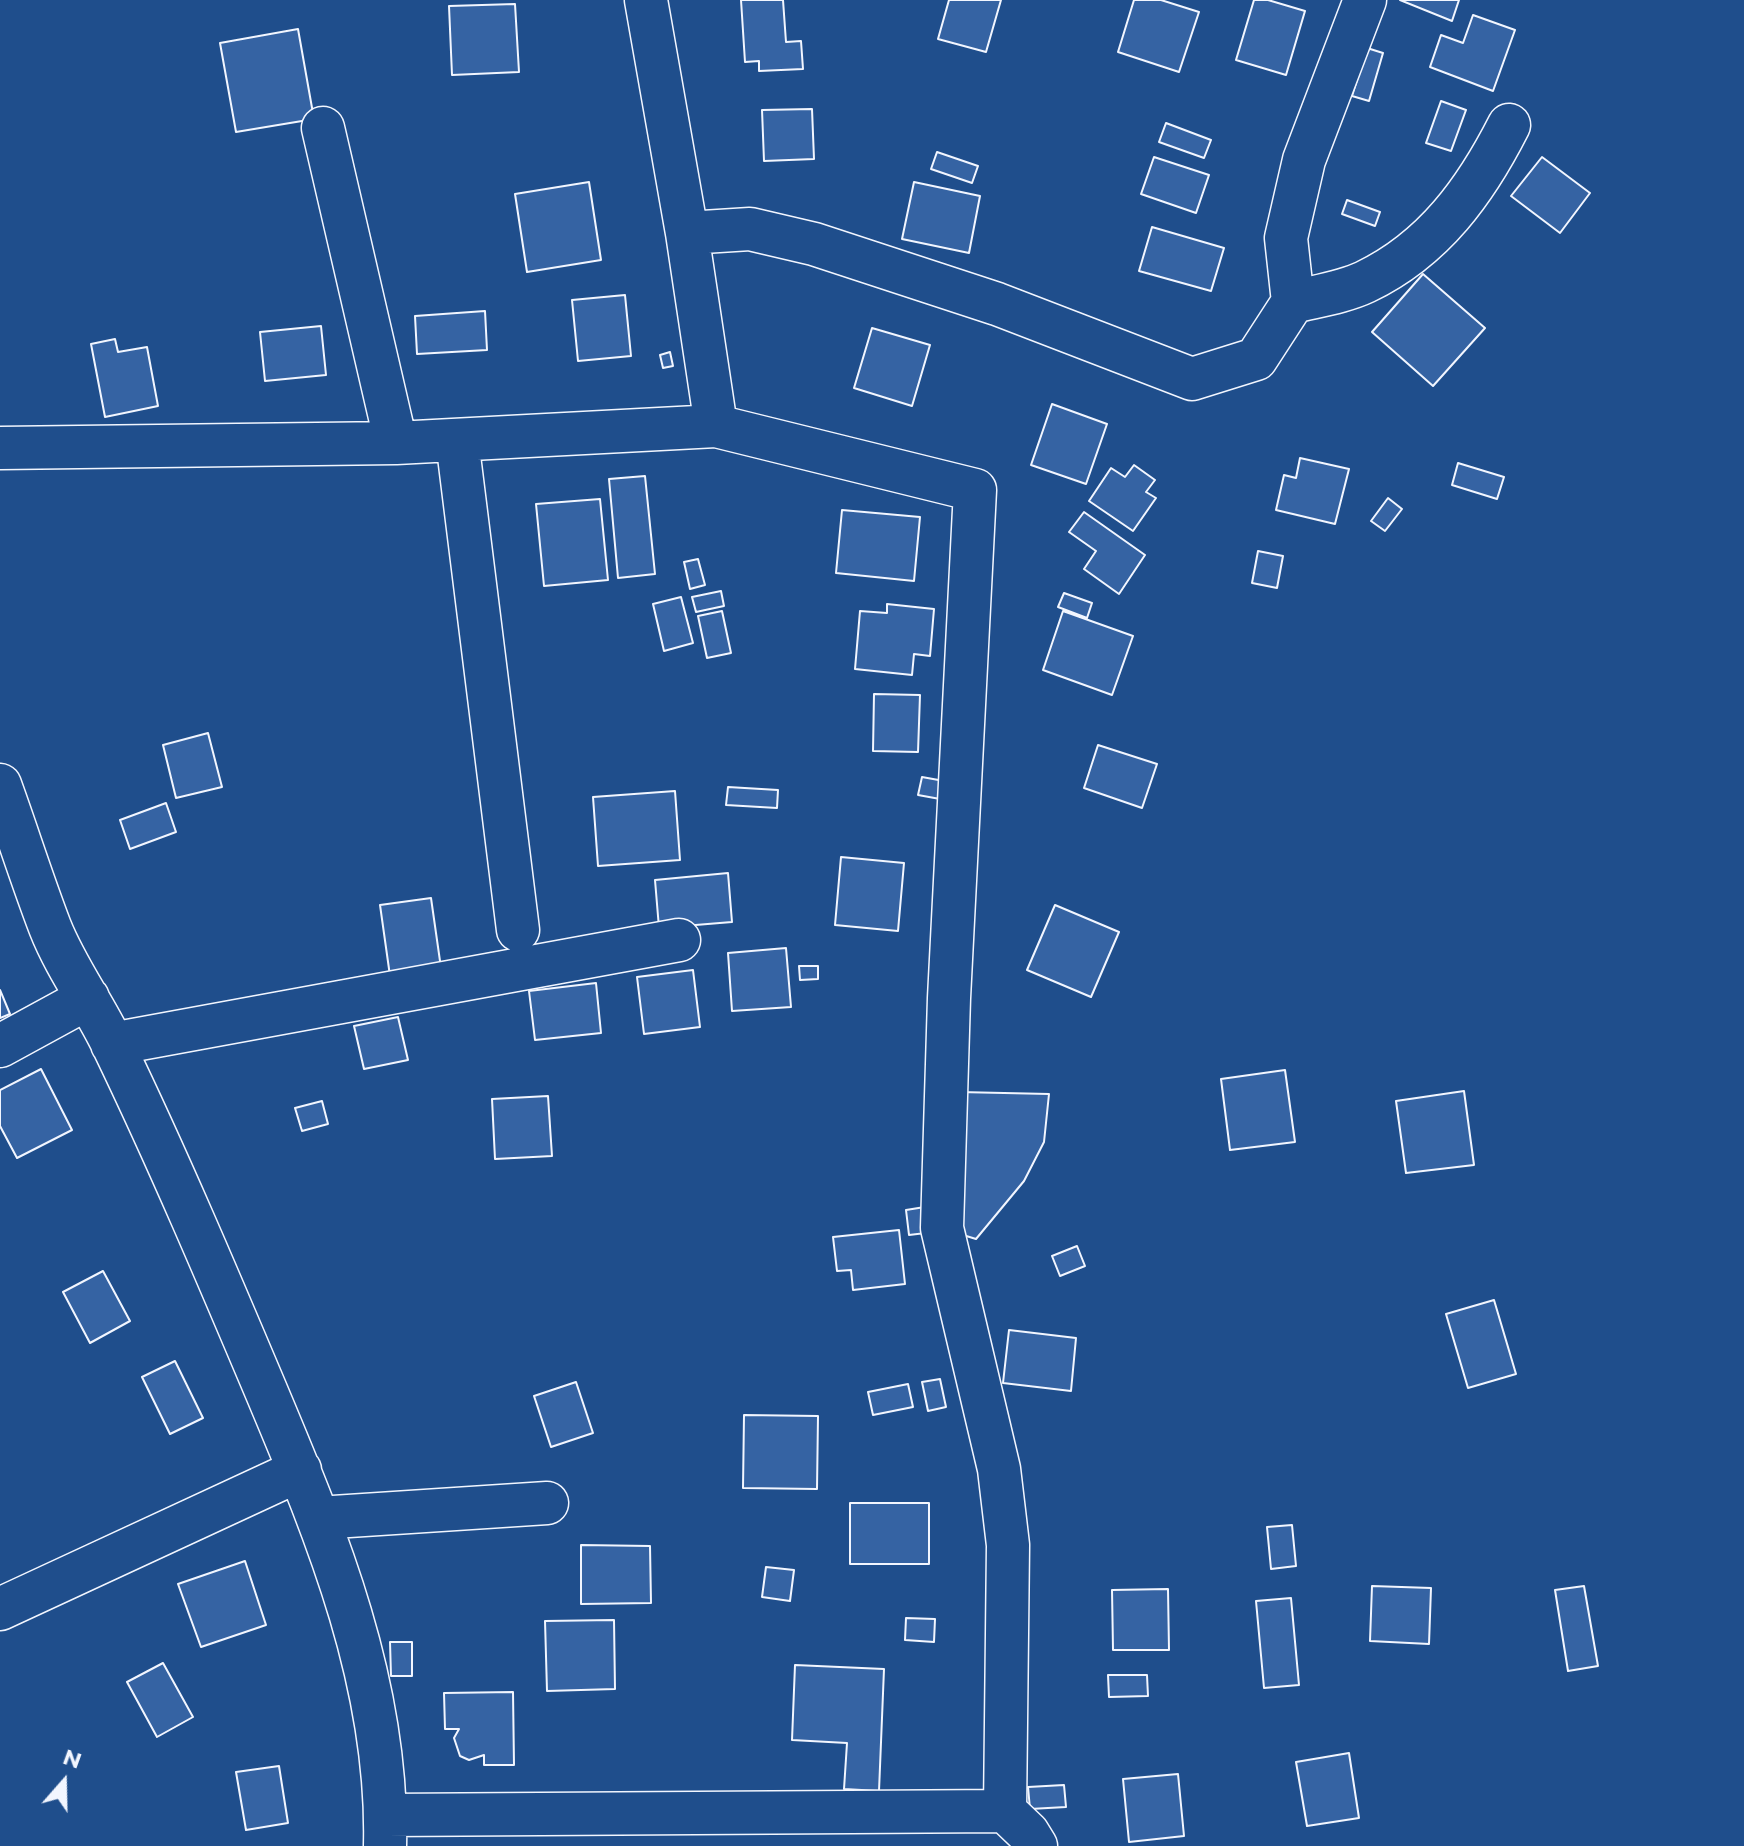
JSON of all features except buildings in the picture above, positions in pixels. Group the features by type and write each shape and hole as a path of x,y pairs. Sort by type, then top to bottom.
{"street":[{"path":"646,0 687,233 716,426"},
{"path":"687,233 750,229 814,244 997,304 1192,379 1256,359 1293,302 1286,238 1304,160 1365,0"},
{"path":"1293,302 1363,283 1403,261 1450,217 1482,179 1509,125"},
{"path":"323,128 396,443"},
{"path":"0,448 396,443 716,426 975,490 949,998 942,1228 999,1469 1008,1545 1005,1811"},
{"path":"457,440 518,930"},
{"path":"0,785 51,931 112,1044 214,1267 318,1518 357,1626 376,1724 385,1831 1005,1811 1028,1833 1036,1846"},
{"path":"112,1044 679,940"},
{"path":"0,1046 88,998"},
{"path":"0,1609 300,1470"},
{"path":"318,1518 547,1503"}]}
